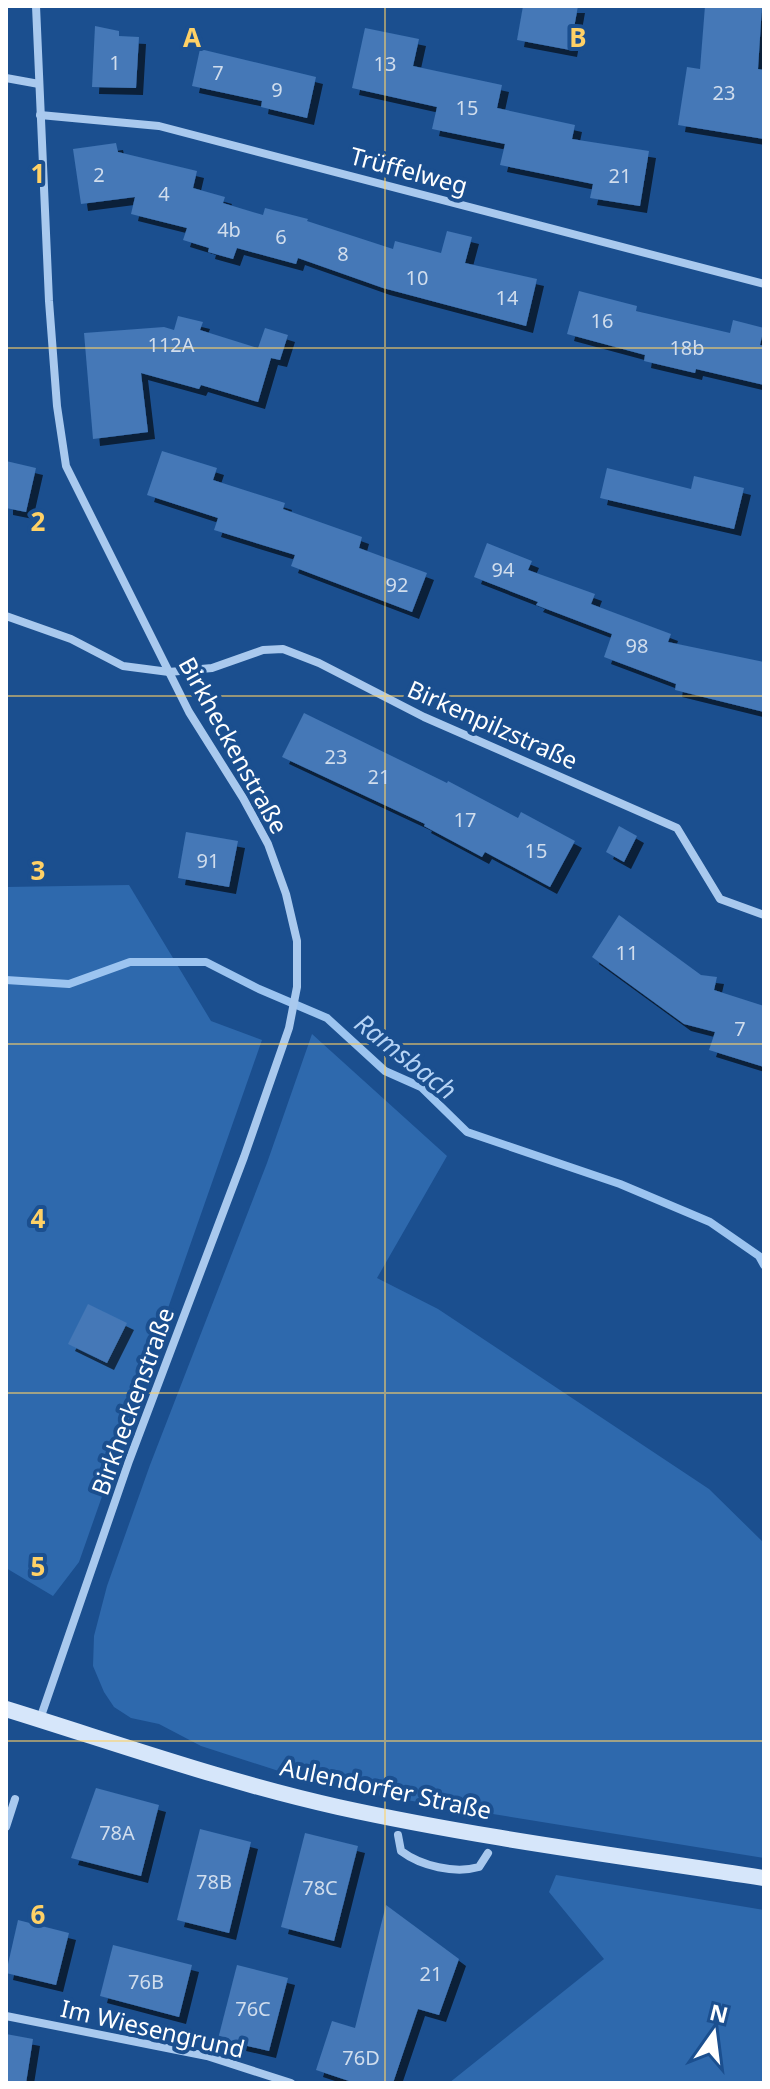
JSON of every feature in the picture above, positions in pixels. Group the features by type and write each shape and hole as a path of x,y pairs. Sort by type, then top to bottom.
{"main road":[{"name":"Aulendorfer Straße","path":"6,1709 179,1764 336,1806 514,1839 764,1878"}],"street":[{"name":"Birkheckenstraße","path":"36,6 51,331 66,466 189,712 268,844 286,894 297,941 297,987 289,1028 244,1157 129,1461 40,1720"},
{"path":"6,78 39,84"},
{"name":"Trüffelweg","path":"40,115 159,126 764,284"},
{"name":"Birkenpilzstraße","path":"6,616 71,639 123,666 169,672 212,668 263,650 283,649 319,663 424,717 677,828 720,899 764,915"},
{"path":"6,1827 15,1799"},
{"path":"398,1835 401,1851 413,1860 464,1872 479,1867 488,1853"},
{"name":"Im Wiesengrund","path":"6,2016 207,2056 291,2083"}],"shaded area":[{"path":"129,885 211,1021 262,1040 79,1562 53,1596 6,1568 6,887"},
{"path":"312,1034 447,1156 377,1278 438,1309 709,1489 764,1543 764,1858 369,1794 288,1774 201,1746 159,1724 131,1718 114,1707 104,1692 93,1666 94,1636 107,1586 150,1465 267,1163"},
{"path":"556,1875 764,1910 764,2083 449,2083 604,1959 549,1892"}],"building":[{"path":"523,6 578,6 570,50 517,40"},
{"path":"705,6 762,6 758,69 764,70 764,139 678,125 687,67 700,69"},
{"path":"95,26 119,31 119,36 139,37 136,88 92,87"},
{"path":"365,28 419,39 413,66 502,85 497,108 575,125 572,139 649,151 640,206 590,198 593,184 500,165 505,144 432,129 437,107 352,88"},
{"path":"200,49 316,77 307,118 261,107 262,101 192,86"},
{"path":"116,143 118,152 197,171 193,188 225,197 223,203 263,215 265,208 308,219 393,249 395,241 441,253 447,231 472,237 465,263 537,279 526,326 383,288 298,258 296,264 237,248 233,259 208,252 209,248 183,240 187,228 131,214 135,197 81,204 73,149"},
{"path":"579,291 637,306 636,311 730,333 733,320 764,328 760,345 764,346 764,385 644,361 645,355 567,334"},
{"path":"178,316 203,322 200,330 258,348 265,328 288,335 280,360 271,358 258,402 201,385 199,389 141,373 148,432 93,439 84,333 164,327 174,330"},
{"path":"162,451 217,468 213,480 285,503 283,509 362,537 359,548 427,573 412,612 291,566 295,555 214,530 218,518 147,495"},
{"path":"6,461 36,468 26,512 6,508"},
{"path":"607,468 691,489 694,476 744,488 734,529 600,498"},
{"path":"487,543 532,561 528,570 595,594 591,604 671,634 668,642 764,662 764,712 675,690 676,684 604,657 612,634 474,577"},
{"path":"304,713 518,818 521,812 575,841 550,887 485,852 482,857 425,824 282,757"},
{"path":"619,826 637,836 624,862 606,852"},
{"path":"186,832 238,841 229,887 178,878"},
{"path":"619,915 701,975 717,977 714,990 764,1006 764,1067 709,1050 715,1032 684,1024 592,957"},
{"path":"88,1304 127,1323 107,1363 68,1344"},
{"path":"96,1788 159,1805 141,1876 71,1858"},
{"path":"200,1829 251,1842 229,1933 177,1920"},
{"path":"305,1833 358,1846 334,1941 281,1927"},
{"path":"386,1905 459,1959 439,2015 418,2009 393,2083 355,2083 316,2070 332,2021 355,2028"},
{"path":"18,1920 69,1933 56,1985 6,1973"},
{"path":"113,1945 192,1965 179,2017 100,1996"},
{"path":"237,1965 288,1978 269,2051 218,2039"},
{"path":"6,2034 33,2039 26,2083 6,2083"}],"waterway":[{"name":"Ramsbach","path":"6,980 69,984 130,962 206,962 327,1018 385,1071 421,1087 467,1132 620,1184 710,1222 759,1256 764,1265"}]}
